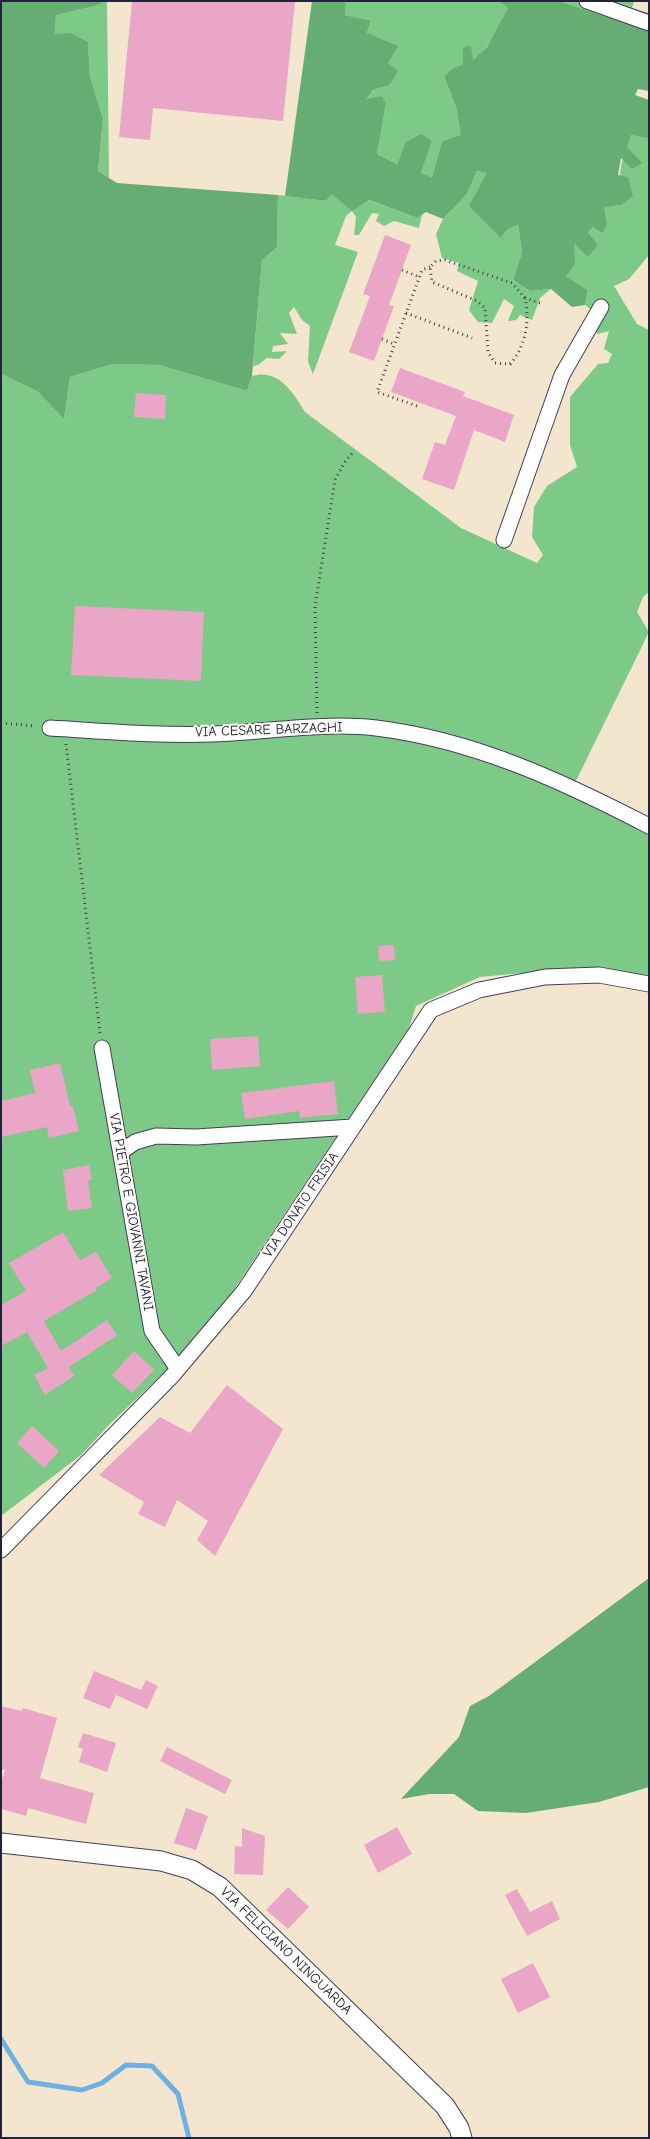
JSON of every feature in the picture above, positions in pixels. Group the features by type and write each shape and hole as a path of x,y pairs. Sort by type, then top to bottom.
{"street":[{"path":"587,1 649,23"},
{"path":"504,540 562,375 601,307"},
{"name":"VIA CESARE BARZAGHI","path":"57,728 212,734 317,726 373,728 452,742 531,769 587,794 649,826"},
{"name":"VIA DONATO FRISIA","path":"1,1550 178,1369 244,1291 431,1010 479,990 544,977 599,975 649,984"},
{"name":"VIA PIETRO E GIOVANNI TAVANI","path":"102,1048 152,1331 178,1369"},
{"path":"121,1152 135,1142 156,1136 196,1136 353,1127"},
{"name":"VIA FELICIANO NINGUARDA","path":"1,1843 161,1861 192,1870 220,1886 445,2106 459,2128 462,2138"}],"path":[{"path":"417,406 377,392 422,270 430,267 436,261 445,260 512,282 525,298 543,304"},
{"path":"430,267 432,282 477,301 485,308 488,352 494,363 510,364 517,356 527,323 525,298"},
{"path":"402,270 419,277"},
{"path":"406,313 472,338"},
{"path":"382,339 394,344"},
{"path":"317,726 316,606 335,480 344,463 354,451"},
{"path":"1,723 57,728 102,1048"}],"green space":[{"path":"1,1 102,1 99,5 56,15 55,34 71,33 88,42 90,76 103,119 98,171 117,183 278,195 277,247 262,260 252,376 247,391 159,365 113,364 70,377 64,419 37,391 1,374"},
{"path":"102,1 107,1 109,178 98,171 103,119 90,76 88,43 55,34 56,15 99,5"},
{"path":"312,1 346,1 345,15 371,21 367,33 398,46 388,63 398,71 390,85 373,90 367,99 382,96 386,104 377,154 397,164 405,143 421,134 432,141 421,173 432,177 442,141 461,135 457,110 444,76 454,68 463,65 463,47 471,46 473,60 487,47 508,8 499,1 559,1 649,31 649,91 638,89 635,95 649,100 649,139 631,135 627,147 642,163 632,169 621,158 618,175 628,177 633,196 621,205 604,208 607,224 603,234 593,227 588,232 598,245 588,257 574,243 575,264 566,276 588,290 585,305 572,307 551,289 530,291 513,280 522,252 518,225 507,230 501,238 469,206 487,173 477,171 467,194 443,219 426,212 417,218 369,200 352,211 332,194 326,201 285,196"},
{"path":"346,1 499,1 508,8 485,49 470,62 444,76 457,110 462,135 442,141 432,177 421,173 432,141 405,143 397,164 377,154 386,104 367,100 373,90 390,85 397,71 388,63 367,33 371,22 345,15"},
{"path":"559,1 634,1 632,8 649,13 649,31"},
{"path":"631,135 649,139 649,255 629,279 614,286 637,324 649,330 649,592 643,597 637,612 649,632 571,791 649,833 649,975 588,967 480,977 416,1006 409,1028 205,1333 109,1425 81,1455 1,1516 1,374 37,391 64,419 70,377 113,364 159,365 247,391 252,376 270,375 290,390 305,412 461,528 537,563 543,555 532,537 534,507 547,486 577,467 570,445 570,397 598,364 608,363 612,354 604,349 609,331 597,334 592,322 599,316 585,305 588,290 566,276 574,243 598,245 588,232 593,227 603,234 607,224 603,208 621,205 621,169"},
{"path":"477,171 488,173 501,238 507,230 518,225 522,252 513,280 530,291 551,289 540,298 532,320 520,315 516,320 508,321 514,306 504,299 492,323 478,322 469,310 478,281 457,271 459,263 442,258 436,234 443,219 467,194"},
{"path":"332,194 368,200 417,218 422,215 419,228 394,221 384,226 376,221 379,214 372,213 359,235 354,235 356,217 352,211 346,216 335,245 358,252 313,374 308,362 310,326 302,320 294,307 289,313 297,334 280,333 288,344 273,346 272,352 287,351 279,359 267,358 258,365 253,366 262,260 277,247 278,195 326,201"},
{"path":"649,1578 649,1787 599,1802 526,1813 478,1811 454,1794 429,1794 401,1799 459,1737 470,1706 489,1696"}],"building":[{"path":"132,1 295,1 283,121 153,108 150,140 119,137"},
{"path":"385,235 411,245 389,305 394,306 374,361 349,352 370,296 363,294"},
{"path":"400,368 465,392 463,396 514,415 505,442 474,430 454,490 422,479 435,442 445,445 456,416 391,392"},
{"path":"136,393 166,395 165,419 134,417"},
{"path":"75,606 204,612 201,681 71,675"},
{"path":"394,945 395,960 379,961 378,946"},
{"path":"382,975 385,1012 358,1014 355,977"},
{"path":"258,1036 260,1066 212,1070 210,1039"},
{"path":"60,1063 70,1106 73,1106 79,1131 49,1138 47,1127 1,1137 1,1101 35,1093 30,1070"},
{"path":"334,1081 338,1114 300,1118 299,1111 245,1119 241,1093"},
{"path":"89,1165 92,1180 88,1181 92,1208 68,1211 63,1170"},
{"path":"63,1232 80,1260 96,1252 112,1278 96,1288 97,1290 44,1321 61,1351 107,1320 117,1335 69,1367 74,1376 45,1395 34,1375 48,1368 27,1332 1,1346 1,1305 26,1291 9,1263"},
{"path":"134,1351 154,1370 132,1393 112,1375"},
{"path":"227,1385 283,1429 215,1556 197,1540 208,1521 177,1500 165,1527 138,1514 144,1502 99,1475 160,1417 190,1433"},
{"path":"32,1426 59,1451 44,1468 17,1443"},
{"path":"94,1671 141,1690 146,1680 158,1686 147,1709 116,1695 110,1709 83,1698"},
{"path":"1,1706 22,1711 23,1708 57,1718 40,1778 94,1793 86,1824 28,1808 26,1816 1,1809 1,1783 5,1770 1,1769"},
{"path":"83,1733 116,1743 107,1772 79,1762 83,1749 78,1747"},
{"path":"167,1747 232,1780 225,1794 160,1761"},
{"path":"186,1808 208,1816 196,1850 174,1843"},
{"path":"397,1827 412,1854 378,1873 364,1845"},
{"path":"242,1828 265,1836 263,1875 234,1874 235,1846 242,1847"},
{"path":"288,1887 309,1907 288,1929 266,1910"},
{"path":"517,1889 530,1912 552,1901 560,1919 527,1936 505,1895"},
{"path":"533,1963 550,1997 518,2013 501,1979"}],"waterway":[{"path":"1,2039 28,2082 82,2090 102,2083 126,2065 152,2066 178,2094 189,2138"}]}
